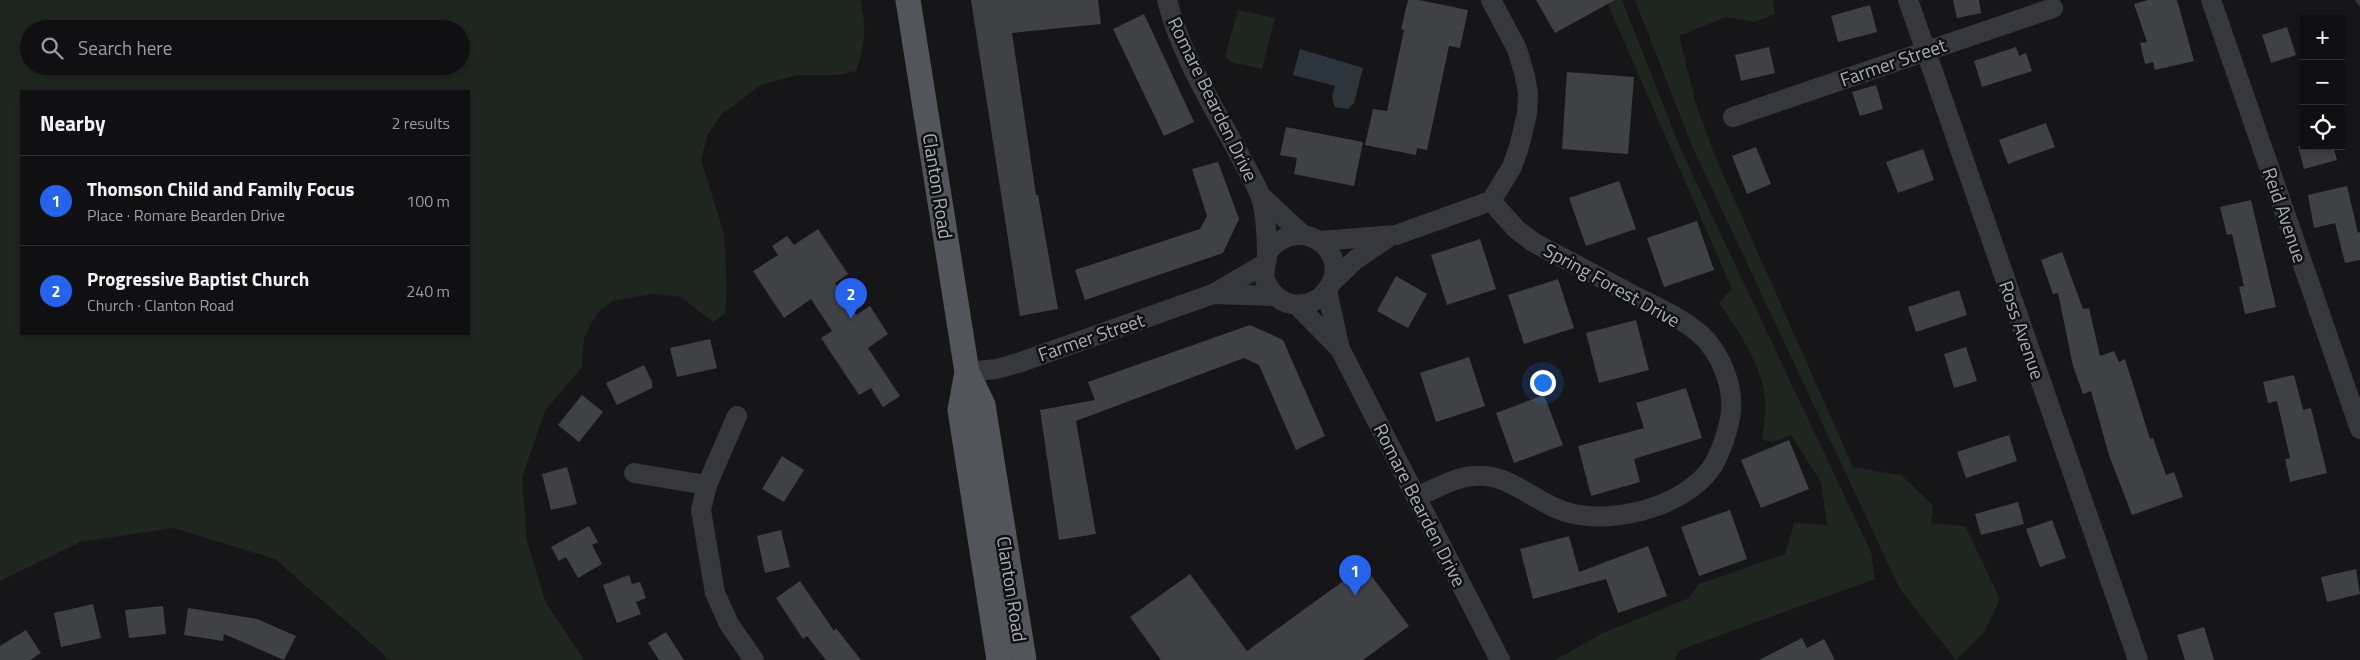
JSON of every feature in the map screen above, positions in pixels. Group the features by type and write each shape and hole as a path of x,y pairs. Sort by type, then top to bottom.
{"main road":[{"name":"Clanton Road","path":"908,0 967,372 983,405 1024,660"},
{"name":"Clanton Road","path":"967,372 960,410 999,660"}],"street":[{"name":"Romare Bearden Drive","path":"1167,0 1202,86 1261,196 1302,234"},
{"path":"1389,237 1320,241 1302,234 1282,238 1266,258 1264,275 1268,286 1275,296 1286,302 1298,305 1319,299 1355,260 1389,237 1491,201 1512,167 1519,147 1527,114 1528,93 1526,76 1517,49 1491,0"},
{"name":"Ross Avenue","path":"1908,0 2138,660"},
{"name":"Reid Avenue","path":"2212,0 2360,429"},
{"name":"Farmer Street","path":"1733,118 2053,8"},
{"name":"Romare Bearden Drive","path":"1261,196 1266,258"},
{"name":"Spring Forest Drive","path":"1416,497 1465,476 1486,476 1504,482 1562,511 1601,518 1638,512 1680,496 1709,471 1726,437 1731,405 1730,389 1724,371 1706,340 1672,315 1532,242 1516,229 1491,201"},
{"path":"1320,241 1328,250 1333,260 1334,271 1329,287"},
{"name":"Farmer Street","path":"967,372 997,369 1021,362 1213,294 1266,258"},
{"name":"Romare Bearden Drive","path":"1329,287 1340,349"},
{"name":"Farmer Street","path":"1213,294 1275,296"},
{"name":"Romare Bearden Drive","path":"1298,305 1340,349 1500,660"},
{"path":"737,416 707,485 701,510 711,576 729,624 754,660"},
{"path":"634,473 707,485"}],"shaded area":[{"path":"0,0 860,0 864,19 864,36 856,71 838,75 797,75 761,85 721,115 708,134 701,160 724,234 727,288 725,314 713,322 681,297 653,294 613,301 598,312 584,337 582,367 545,411 522,478 527,541 545,601 584,660 388,660 275,559 173,528 80,542 0,581"},
{"path":"1606,0 1622,0 1681,150 1871,552 1875,579 1680,650 1674,660 1555,660 1603,633 1689,598 1699,584 1785,554 1794,523 1827,525 1821,482 1791,435 1773,442 1762,440 1765,416 1764,388 1749,350 1719,303 1732,289"},
{"path":"1635,0 1773,0 1775,14 1755,22 1726,17 1679,36 1696,104 1715,156 1853,467 1901,475 1933,505 1931,523 1965,526 2000,599 1985,631 1956,660 1900,589 1692,146"},
{"path":"1238,10 1275,18 1262,69 1231,62 1225,56"},
{"path":"1300,49 1363,68 1354,103 1348,109 1335,107 1332,97 1335,86 1293,75"}],"building":[{"path":"971,0 1098,0 1101,24 1012,33 1036,195 1038,195 1058,309 1020,316"},
{"path":"1408,0 1419,0 1468,10 1460,48 1449,46 1427,150 1417,148 1416,155 1365,145 1373,109 1387,111 1404,30 1401,29"},
{"path":"1536,0 1615,0 1555,33"},
{"path":"1953,0 1979,0 1981,13 1957,18"},
{"path":"2148,0 2177,0 2194,61 2155,70 2153,62 2145,64 2140,43 2147,42 2134,4"},
{"path":"1870,5 1877,32 1838,42 1831,16"},
{"path":"1144,14 1194,122 1164,136 1113,29"},
{"path":"2287,27 2296,55 2271,63 2262,35"},
{"path":"1769,47 1775,73 1741,81 1735,55"},
{"path":"2016,47 2019,56 2026,53 2032,71 1982,87 1974,61"},
{"path":"1567,72 1634,77 1628,154 1562,149"},
{"path":"1876,85 1883,109 1860,116 1852,92"},
{"path":"2046,123 2055,147 2008,164 1999,140"},
{"path":"1286,127 1363,142 1354,186 1294,174 1297,158 1280,155"},
{"path":"2298,146 2300,146 2300,150 2334,150 2337,160 2304,169"},
{"path":"1756,147 1771,184 1747,194 1732,156"},
{"path":"1923,149 1934,180 1898,193 1886,162"},
{"path":"1218,162 1239,219 1223,253 1085,300 1075,270 1200,229 1207,216 1192,169"},
{"path":"1619,181 1636,229 1586,246 1569,198"},
{"path":"2347,186 2358,233 2360,232 2360,260 2345,263 2335,223 2314,228 2308,195"},
{"path":"2251,200 2276,307 2245,314 2239,287 2244,286 2232,234 2227,235 2220,207"},
{"path":"1697,221 1714,270 1664,287 1647,238"},
{"path":"818,229 848,274 835,283 856,315 870,306 888,334 868,348 900,396 883,407 871,388 859,395 821,338 832,331 811,299 784,318 753,271 778,255 772,246 787,236 794,245"},
{"path":"1480,239 1496,289 1447,305 1431,255"},
{"path":"2062,252 2083,309 2089,308 2100,356 2114,351 2119,362 2125,359 2150,439 2153,438 2166,475 2174,472 2183,497 2132,515 2109,455 2091,391 2083,394 2073,366 2058,293 2053,294 2041,260"},
{"path":"1396,276 1427,294 1408,328 1377,311"},
{"path":"1558,279 1574,328 1524,344 1508,295"},
{"path":"1959,290 1967,315 1916,332 1908,307"},
{"path":"1636,320 1649,370 1599,383 1586,333"},
{"path":"1250,325 1283,340 1325,436 1296,450 1259,365 1244,358 1076,421 1096,534 1059,540 1040,410 1095,400 1088,382"},
{"path":"710,339 717,368 677,377 670,348"},
{"path":"1966,347 1977,381 1954,388 1944,354"},
{"path":"1469,357 1485,406 1436,422 1420,373"},
{"path":"644,365 652,382 652,388 617,405 606,383"},
{"path":"2294,375 2303,410 2311,408 2327,473 2290,482 2285,459 2290,458 2277,401 2268,403 2263,382"},
{"path":"1686,388 1702,438 1634,459 1640,482 1591,496 1578,446 1644,428 1636,403"},
{"path":"582,395 603,412 579,442 558,425"},
{"path":"1544,395 1563,445 1514,463 1496,413"},
{"path":"2009,435 2017,461 1966,478 1957,452"},
{"path":"1789,440 1809,489 1761,508 1741,460"},
{"path":"782,456 804,470 784,502 762,489"},
{"path":"567,467 577,504 551,510 542,474"},
{"path":"2018,502 2024,524 1981,535 1975,514"},
{"path":"1730,510 1747,559 1699,576 1681,527"},
{"path":"2052,520 2066,558 2040,567 2026,529"},
{"path":"589,526 598,542 592,545 602,564 578,578 566,557 559,561 551,547"},
{"path":"781,530 790,567 765,573 757,536"},
{"path":"1569,536 1579,572 1648,546 1667,596 1618,613 1606,579 1533,599 1520,549"},
{"path":"1364,566 1409,626 1363,660 1161,660 1130,617 1190,574 1247,651"},
{"path":"2356,569 2360,594 2327,602 2321,577"},
{"path":"629,575 632,584 640,582 646,598 636,602 641,614 617,623 603,585"},
{"path":"800,581 834,631 836,628 861,660 826,660 807,636 803,639 776,598"},
{"path":"93,604 101,638 61,647 54,613"},
{"path":"163,606 166,634 129,638 125,610"},
{"path":"188,608 257,619 296,636 284,660 224,634 223,641 184,635"},
{"path":"2204,627 2214,660 2185,660 2177,635"},
{"path":"26,630 41,653 30,660 0,660 0,646"},
{"path":"666,632 684,660 659,660 648,643"},
{"path":"1802,638 1807,648 1824,639 1835,660 1759,660"}],"place":[{"name":"Progressive Baptist Church","path":"851,319"},
{"name":"Thomson Child and Family Focus","path":"1355,596"}]}
